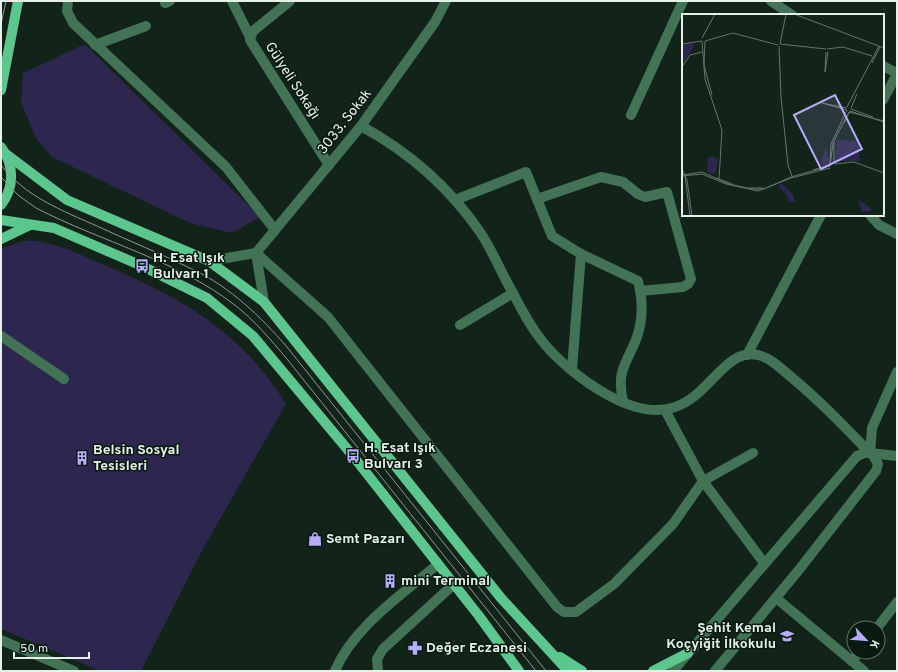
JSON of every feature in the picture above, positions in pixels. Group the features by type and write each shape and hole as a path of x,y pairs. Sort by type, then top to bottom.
{"main road":[{"path":"1,90 18,1"},
{"path":"1,138 3,150 11,170 12,178 8,194 1,205"},
{"path":"3,150 68,200 209,262 264,302 501,598 568,671"},
{"path":"1,220 54,228 142,266 207,298 253,336 353,456 454,584 519,671"},
{"path":"1,239 31,225"},
{"path":"546,647 582,671"},
{"path":"653,671 688,653"}],"street":[{"path":"68,1 67,11 70,20 226,167 275,230"},
{"path":"232,1 250,37"},
{"name":"3033. Sokak","path":"256,253 361,126 435,22 446,1"},
{"path":"631,115 683,1"},
{"name":"Gülyeli Sokağı","path":"285,3 253,31 250,37 251,43 329,164"},
{"path":"776,8 790,14"},
{"path":"95,45 146,26"},
{"path":"884,66 897,73 884,98"},
{"path":"361,126 412,158 455,200 488,244 513,293 542,340 572,369 600,390 623,402 641,408 665,410 678,407 691,400 737,357 759,355 771,360 821,401 877,461 876,471 776,598 715,671"},
{"path":"455,200 526,172 552,236 581,254 638,282 642,309 639,329 623,365 621,374 620,384 623,402"},
{"path":"537,199 601,177 623,182 638,194 645,197 667,192 691,278 688,284 683,288 640,291"},
{"path":"747,355 820,216"},
{"path":"871,216 879,225 897,234"},
{"path":"209,262 256,253"},
{"path":"256,253 264,302"},
{"path":"256,253 328,317 557,607 564,612 572,613 580,610 614,584 673,524 703,481 753,453"},
{"path":"572,369 581,254"},
{"path":"460,325 513,293"},
{"path":"1,336 64,380"},
{"path":"870,453 872,428 897,372"},
{"path":"665,410 703,481 764,564"},
{"path":"674,671 857,456 863,452 897,456"},
{"path":"335,671 342,656 358,633 438,564"},
{"path":"378,671 377,659 383,648 454,584"},
{"path":"776,598 864,671"},
{"path":"883,620 897,602"},
{"path":"1,640 74,671"}],"shaded area":[{"path":"85,44 260,217 232,233 190,223 52,157 37,140 21,103 23,73"},
{"path":"22,241 52,244 72,251 129,276 181,303 228,335 249,355 268,378 286,404 204,547 141,671 100,671 1,629 1,249"}],"tram line":[{"path":"1,24 6,1"},
{"path":"1,165 21,186 45,202 194,270 220,285 256,314 287,347 546,671"},
{"path":"1,177 18,195 36,208 61,220 139,252 189,276 213,290 250,318 287,359 536,671"}],"place":[{"name":"H. Esat Işık Bulvarı 1","path":"142,266"},
{"name":"H. Esat Işık Bulvarı 3","path":"353,456"},
{"name":"Belsin Sosyal Tesisleri","path":"82,458"},
{"name":"Semt Pazarı","path":"315,539"},
{"name":"mini Terminal","path":"390,581"},
{"name":"Şehit Kemal Koçyiğit İlkokulu","path":"787,636"},
{"name":"Değer Eczanesi","path":"415,648"}]}
